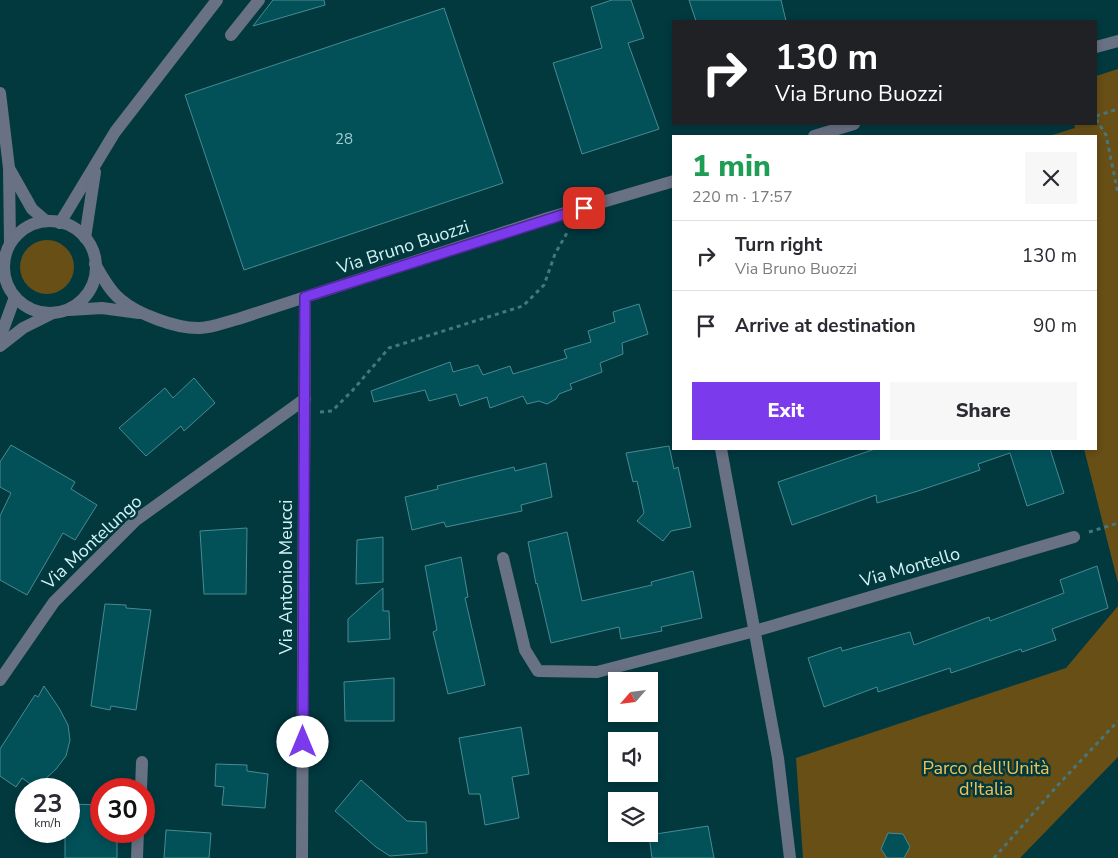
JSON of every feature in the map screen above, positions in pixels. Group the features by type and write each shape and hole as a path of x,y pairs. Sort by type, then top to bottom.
{"street":[{"path":"60,223 114,132 217,0"},
{"path":"231,35 259,0"},
{"path":"1097,47 1118,41"},
{"path":"0,93 9,168 10,243"},
{"path":"817,135 851,125"},
{"path":"85,238 96,164"},
{"path":"9,168 32,209 46,222"},
{"name":"Via Bruno Buozzi","path":"96,264 106,283 120,299 144,314 169,324 200,328 238,319 548,218 672,182"},
{"path":"0,346 23,328 53,313 67,310 89,292 96,264 92,250 85,238 74,228 60,223 46,222 32,225 20,232 10,243 5,256 4,271 7,285 14,297 25,306 39,312 53,313"},
{"path":"0,338 14,297"},
{"name":"Via Antonio Meucci","path":"302,858 305,297"},
{"name":"Via Bruno Buozzi","path":"67,310 102,308 144,314"},
{"name":"Via Montelungo","path":"0,680 54,602 136,520 305,406"},
{"path":"721,450 778,758 790,858"},
{"name":"Via Montello","path":"503,558 526,650 538,671 597,672 755,631 1074,537"},
{"path":"141,778 142,762"},
{"path":"137,858 138,843"}],"path":[{"path":"1097,117 1118,109"},
{"path":"1097,119 1106,135 1118,194"},
{"path":"305,406 332,411 389,348 523,306 544,285 555,254 567,232 576,229"},
{"path":"1074,537 1118,523"},
{"path":"994,858 1118,721"}],"green space":[{"path":"1118,69 1118,583 1084,450 1097,450 1097,135 1052,135 1075,128 1074,125 1097,125 1097,76"},
{"path":"47,240 57,242 66,248 72,257 74,267 72,277 66,286 57,292 47,294 37,292 28,286 22,277 20,267 22,257 28,248 37,242"},
{"name":"Parco dell'Unità d'Italia","path":"1118,606 1118,757 1020,858 803,858 796,758 1066,668"}],"building":[{"path":"273,0 324,0 325,5 253,26"},
{"path":"612,0 631,0 644,38 628,43 659,129 582,154 553,63 602,48 591,7"},
{"path":"689,0 781,0 786,20 696,20"},
{"path":"444,8 503,183 244,270 185,95"},
{"path":"639,304 648,334 622,343 623,354 600,363 602,372 570,384 572,389 559,394 556,399 547,404 539,401 527,404 523,396 490,408 487,397 460,406 456,394 429,401 425,390 374,402 371,391 450,362 453,372 478,365 483,375 510,366 513,374 567,358 564,350 591,342 588,331 615,322 613,312"},
{"path":"194,378 215,403 184,431 181,426 146,456 119,428 165,388 173,398"},
{"path":"11,445 75,482 71,489 97,505 75,540 63,533 27,595 0,580 0,516 11,493 0,487 0,462"},
{"path":"669,446 674,469 678,467 691,527 671,531 663,541 637,521 644,513 637,481 633,482 626,453"},
{"path":"872,450 1050,450 1064,493 1027,506 1010,453 978,464 980,470 918,491 877,503 876,495 792,525 778,482"},
{"path":"546,463 552,497 521,505 522,511 446,527 444,522 412,530 405,497 438,489 437,486 514,467 515,471"},
{"path":"247,528 246,594 204,594 200,531"},
{"path":"567,532 582,601 652,585 651,582 693,571 702,618 661,627 662,631 621,639 619,627 551,643 536,584 528,542"},
{"path":"383,537 383,582 356,584 357,540"},
{"path":"461,557 468,597 465,598 485,685 448,694 433,632 437,630 425,566"},
{"path":"1097,566 1108,608 1052,629 1056,640 1022,652 1021,649 951,673 950,668 878,692 877,687 824,707 808,658 841,647 842,651 910,632 914,645 989,617 990,621 1064,593 1060,580"},
{"path":"383,588 383,611 389,611 390,639 348,642 348,619"},
{"path":"105,604 126,605 126,608 151,610 136,710 111,706 110,710 91,706"},
{"path":"394,678 394,721 345,721 344,682"},
{"path":"44,686 68,725 70,740 66,756 46,778 15,778 15,786 0,776 0,749 35,695 38,697"},
{"path":"521,727 529,774 512,777 519,818 485,825 480,794 469,794 459,738"},
{"path":"216,764 247,765 247,771 268,774 265,808 222,805 224,787 215,786"},
{"path":"361,780 407,821 426,822 427,853 390,856 376,847 335,811"},
{"path":"80,804 90,805 90,843 117,843 117,858 65,858 65,843 80,843"},
{"path":"708,826 714,858 652,858 650,842 658,842 658,834"},
{"path":"166,830 211,833 209,858 164,858"},
{"path":"888,833 903,834 910,847 904,858 887,858 881,849"}],"route":[{"path":"303,742 305,297 584,208"}]}
